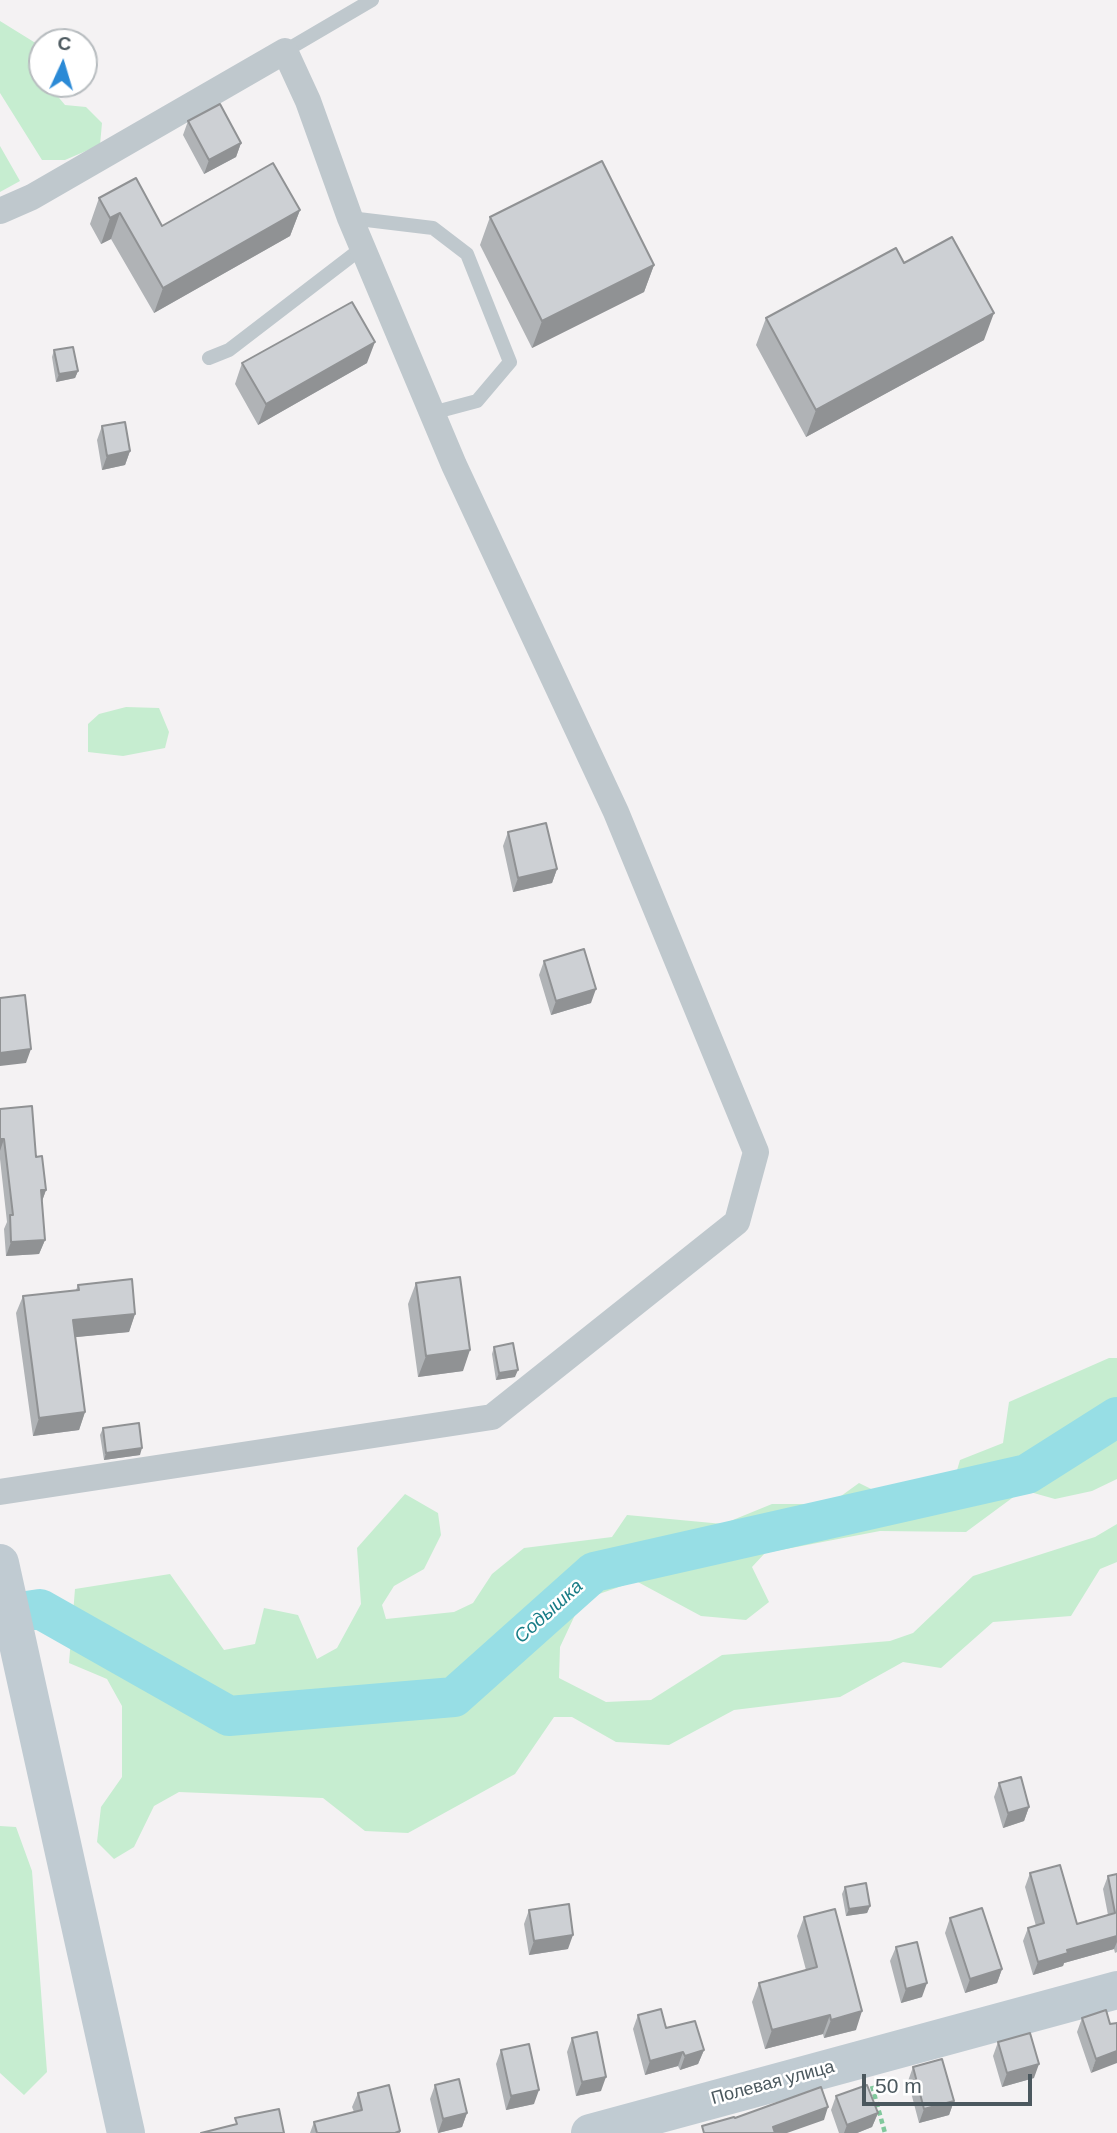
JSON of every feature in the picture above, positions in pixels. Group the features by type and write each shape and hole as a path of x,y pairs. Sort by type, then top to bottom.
{"street":[{"path":"0,211 32,197 285,51 308,101 362,248 454,465 616,812 756,1152 737,1222 492,1417 0,1492"},
{"path":"0,1563 126,2133"},
{"name":"Полевая улица","path":"590,2133 1117,1990"}],"lane":[{"path":"285,51 372,0"},
{"path":"350,218 433,228 467,254 510,362 477,401 432,413"},
{"path":"208,358 229,351 362,248"}],"path":[{"path":"864,2059 884,2133"}],"green space":[{"path":"0,21 28,38 28,98 59,98 65,105 86,107 102,123 100,145 65,160 42,160 0,93"},
{"path":"0,146 20,181 0,192"},
{"path":"126,707 159,708 169,732 165,748 123,756 88,752 88,724 99,714"},
{"path":"1109,1358 1117,1358 1117,1479 1092,1491 1055,1499 1023,1490 966,1532 880,1531 765,1553 752,1567 769,1602 746,1620 701,1616 636,1581 582,1600 560,1647 559,1678 606,1702 651,1700 722,1655 890,1641 913,1633 973,1576 1095,1537 1117,1524 1117,1562 1100,1569 1071,1616 993,1622 941,1668 903,1662 840,1697 734,1710 669,1745 616,1742 572,1717 554,1717 515,1774 408,1833 365,1831 323,1798 179,1792 154,1806 134,1847 114,1859 97,1842 101,1807 122,1777 122,1706 107,1679 69,1663 75,1589 170,1574 224,1650 255,1644 264,1608 298,1615 317,1659 337,1648 361,1604 357,1548 405,1494 438,1513 441,1535 424,1569 394,1586 382,1605 386,1619 454,1612 473,1603 492,1574 524,1548 612,1537 627,1515 723,1524 772,1504 830,1504 859,1483 920,1513 953,1484 960,1460 1003,1443 1009,1402"},
{"path":"0,1826 16,1827 32,1871 47,2072 24,2095 0,2073"}],"building":[{"path":"220,104 241,143 209,160 188,121"},
{"path":"602,161 654,265 542,321 490,217"},
{"path":"273,163 300,210 163,288 120,213 110,218 99,198 136,178 162,226"},
{"path":"952,237 994,313 816,410 766,318 896,248 904,263"},
{"path":"352,302 375,342 266,404 242,363"},
{"path":"73,347 78,371 59,374 54,350"},
{"path":"125,422 130,451 107,456 102,426"},
{"path":"546,823 557,869 518,878 508,832"},
{"path":"584,949 596,989 556,1001 544,961"},
{"path":"25,995 31,1049 0,1053 0,998"},
{"path":"32,1106 36,1157 42,1156 46,1190 41,1190 45,1240 11,1242 10,1215 13,1215 4,1139 0,1139 0,1109"},
{"path":"460,1277 470,1350 426,1356 416,1283"},
{"path":"132,1279 135,1314 73,1320 85,1412 39,1418 23,1296 79,1290 78,1285"},
{"path":"513,1343 518,1370 499,1373 494,1347"},
{"path":"139,1423 142,1448 106,1453 103,1428"},
{"path":"1021,1777 1029,1807 1008,1813 999,1783"},
{"path":"1060,1865 1077,1924 1115,1913 1108,1876 1117,1874 1117,1936 1067,1950 1068,1953 1038,1962 1028,1928 1044,1923 1030,1873"},
{"path":"866,1883 870,1906 849,1909 845,1887"},
{"path":"569,1904 573,1935 534,1941 529,1910"},
{"path":"982,1908 1002,1969 970,1979 950,1918"},
{"path":"835,1909 862,2011 831,2020 830,2015 772,2030 759,1983 817,1967 804,1917"},
{"path":"917,1942 927,1983 906,1989 896,1947"},
{"path":"661,2009 666,2028 695,2021 704,2050 685,2056 683,2052 650,2061 638,2015"},
{"path":"1106,2010 1110,2024 1117,2023 1117,2051 1096,2059 1082,2018"},
{"path":"597,2032 606,2077 582,2082 572,2038"},
{"path":"1030,2033 1039,2064 1007,2073 998,2042"},
{"path":"529,2044 539,2090 511,2096 501,2050"},
{"path":"942,2059 954,2101 924,2109 913,2067"},
{"path":"459,2079 467,2113 443,2119 435,2085"},
{"path":"389,2085 400,2131 317,2133 314,2122 362,2110 358,2093"},
{"path":"867,2085 878,2113 847,2125 836,2096"},
{"path":"821,2087 828,2107 773,2127 775,2133 704,2133 702,2126 735,2118"},
{"path":"279,2109 284,2133 201,2133 237,2124 235,2118"}],"waterway":[{"name":"Содышка","path":"0,1615 40,1609 229,1716 454,1697 594,1572 1027,1474 1117,1417"}]}
